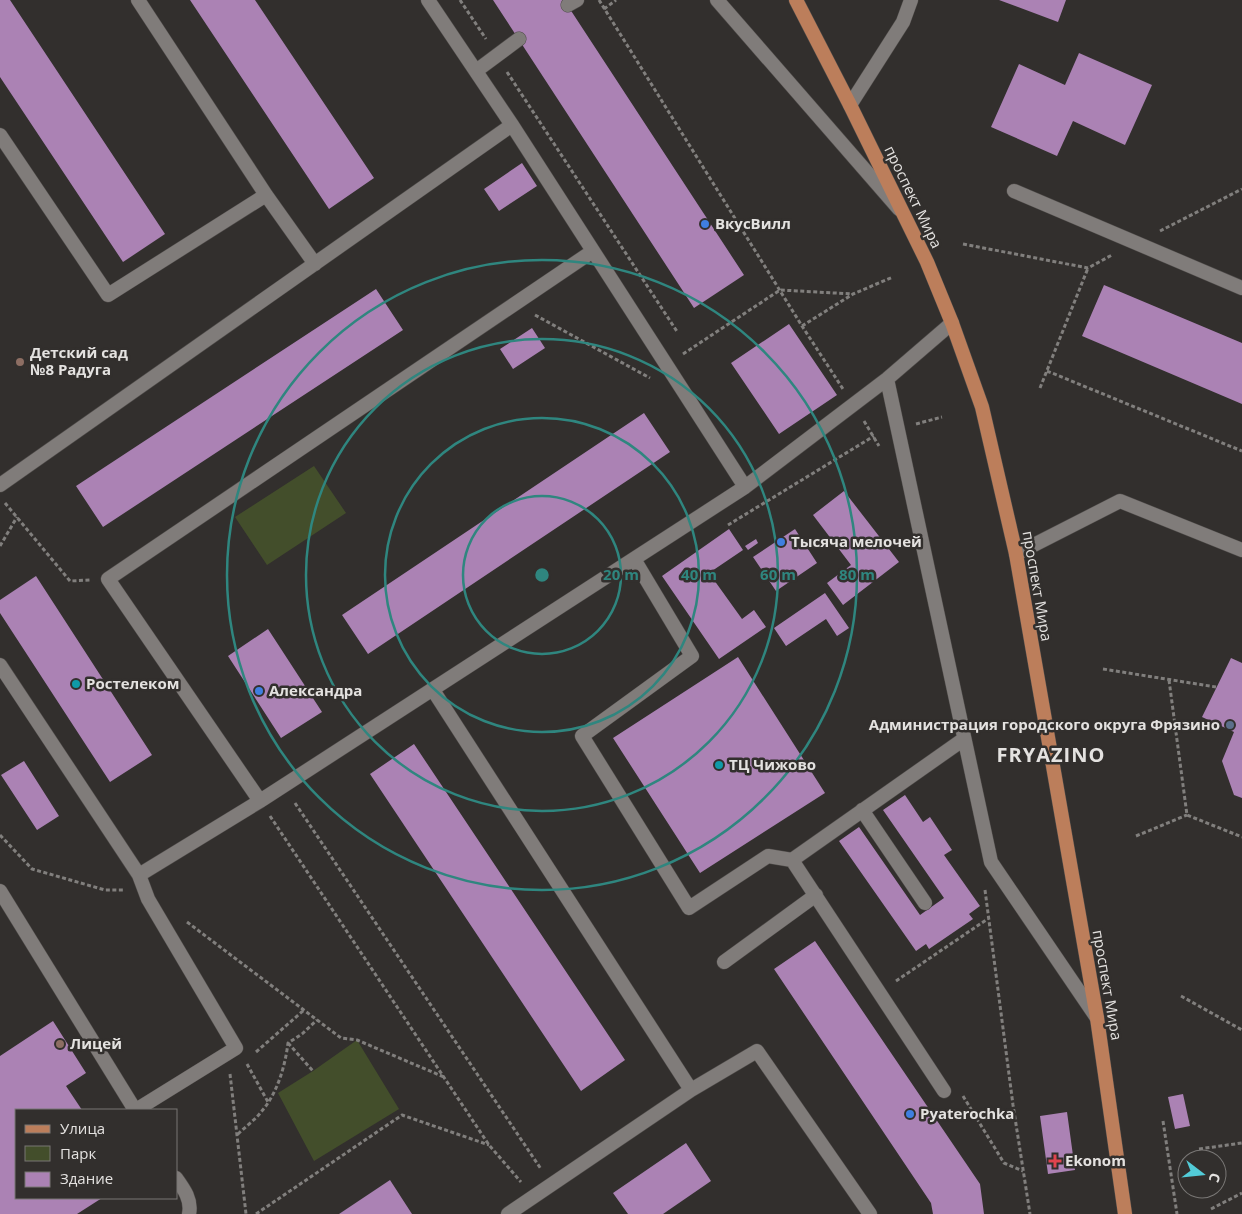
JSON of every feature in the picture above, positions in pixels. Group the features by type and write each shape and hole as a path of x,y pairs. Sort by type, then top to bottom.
{"main road":[{"name":"проспект Мира","path":"796,0 927,262 952,323 982,407 1016,554 1097,1018 1125,1214"}],"lane":[{"path":"138,0 266,195 315,264"},
{"path":"428,0 512,125 745,487"},
{"path":"717,0 903,213"},
{"path":"850,105 902,22 911,0"},
{"path":"476,71 519,39"},
{"path":"0,485 512,125"},
{"path":"0,135 108,295 266,195"},
{"path":"1014,191 1242,288"},
{"path":"260,801 108,579 593,251"},
{"path":"139,875 260,801 745,487 887,379 952,323"},
{"path":"887,379 991,862 1097,1018"},
{"path":"1016,554 1120,501 1242,550"},
{"path":"634,559 692,656 582,736 689,908 768,856 792,860 964,739"},
{"path":"0,665 139,875 148,899 236,1048 138,1109"},
{"path":"433,690 690,1090"},
{"path":"862,810 925,903"},
{"path":"792,860 944,1091"},
{"path":"0,891 135,1109"},
{"path":"724,962 816,896"},
{"path":"508,1214 690,1090 757,1051 870,1214"},
{"path":"178,1182 191,1205 189,1214"}],"path":[{"path":"460,0 678,333"},
{"path":"599,0 802,326 854,404 882,452"},
{"path":"604,9 616,0"},
{"path":"963,244 1088,268 1242,189"},
{"path":"1040,388 1088,268"},
{"path":"802,326 853,294 893,277"},
{"path":"666,365 780,290 853,294"},
{"path":"514,304 653,380"},
{"path":"1047,372 1242,451"},
{"path":"0,497 70,581 108,579"},
{"path":"0,546 17,517"},
{"path":"1103,669 1216,687"},
{"path":"1169,680 1187,815"},
{"path":"291,796 552,1184"},
{"path":"260,801 489,1145 534,1196"},
{"path":"1136,836 1187,815 1242,837"},
{"path":"984,887 1030,1214"},
{"path":"894,983 989,918"},
{"path":"185,920 341,1038 356,1040 444,1078"},
{"path":"1181,996 1242,1030"},
{"path":"253,1054 304,1010"},
{"path":"237,1134 261,1112 268,1102 279,1080 286,1058 288,1043 302,1034 317,1020"},
{"path":"288,1043 313,1071"},
{"path":"241,1065 246,1061 268,1102"},
{"path":"235,1069 230,1074 246,1214"},
{"path":"959,1089 1004,1162 1024,1171"},
{"path":"399,1109 402,1115 489,1145"},
{"path":"256,1214 402,1115"},
{"path":"1164,1121 1178,1214"},
{"path":"1199,1149 1242,1144"},
{"path":"1211,1209 1242,1193"}],"green space":[{"path":"314,466 346,513 267,565 235,517"},
{"path":"357,1040 399,1109 314,1161 278,1093"}],"building":[{"path":"0,0 10,0 165,234 123,262 0,77"},
{"path":"190,0 255,0 374,178 329,209"},
{"path":"493,0 564,0 744,275 694,308"},
{"path":"999,0 1066,0 1058,22"},
{"path":"1079,53 1152,85 1125,145 1073,121 1057,156 991,127 1019,64 1065,85"},
{"path":"522,163 537,186 499,211 484,189"},
{"path":"1104,285 1242,343 1242,404 1082,336"},
{"path":"376,289 403,330 103,527 76,486"},
{"path":"789,324 837,395 779,434 731,363"},
{"path":"532,328 545,348 513,369 500,349"},
{"path":"644,413 670,452 368,654 342,615"},
{"path":"844,491 899,562 843,605 827,583 851,565 813,515"},
{"path":"729,529 743,550 709,573 742,619 754,610 766,627 719,659 662,576"},
{"path":"795,529 817,563 776,591 753,557"},
{"path":"756,539 758,543 748,550 745,546"},
{"name":"Ростелеком","path":"36,576 152,755 110,782 0,613 0,600"},
{"path":"825,593 849,628 837,636 826,619 786,646 774,628"},
{"path":"268,629 322,712 281,738 228,656"},
{"name":"ТЦ Чижово","path":"738,657 825,793 700,873 613,738"},
{"name":"Администрация городского округа Фрязино","path":"1231,658 1242,663 1242,798 1234,795 1222,761 1234,732 1202,717"},
{"path":"414,744 625,1060 581,1091 370,774"},
{"path":"24,761 59,816 37,830 1,775"},
{"path":"905,795 923,822 930,817 952,850 944,855 980,906 969,914 973,919 929,949 926,944 916,951 839,841 859,827 920,915 944,898 883,810"},
{"path":"815,941 980,1184 984,1214 933,1214 931,1203 774,969"},
{"path":"53,1021 86,1073 66,1086 81,1109 15,1109 15,1199 100,1199 77,1214 0,1214 0,1056"},
{"path":"1183,1094 1190,1126 1175,1129 1168,1097"},
{"path":"1067,1112 1075,1170 1048,1174 1040,1116"},
{"path":"686,1143 711,1181 663,1214 628,1214 613,1193"},
{"path":"390,1180 412,1214 339,1214"}],"place":[{"name":"ВкусВилл","path":"705,224"},
{"name":"Детский сад №8 Радуга","path":"20,362"},
{"name":"Тысяча мелочей","path":"781,542"},
{"name":"Ростелеком","path":"76,684"},
{"name":"Александра","path":"259,691"},
{"name":"Администрация городского округа Фрязино","path":"1230,725"},
{"name":"ТЦ Чижово","path":"719,765"},
{"name":"Лицей","path":"60,1044"},
{"name":"Pyaterochka","path":"910,1114"},
{"name":"Ekonom","path":"1055,1161"}],"district":[{"name":"FRYAZINO","path":"1051,755"}]}
